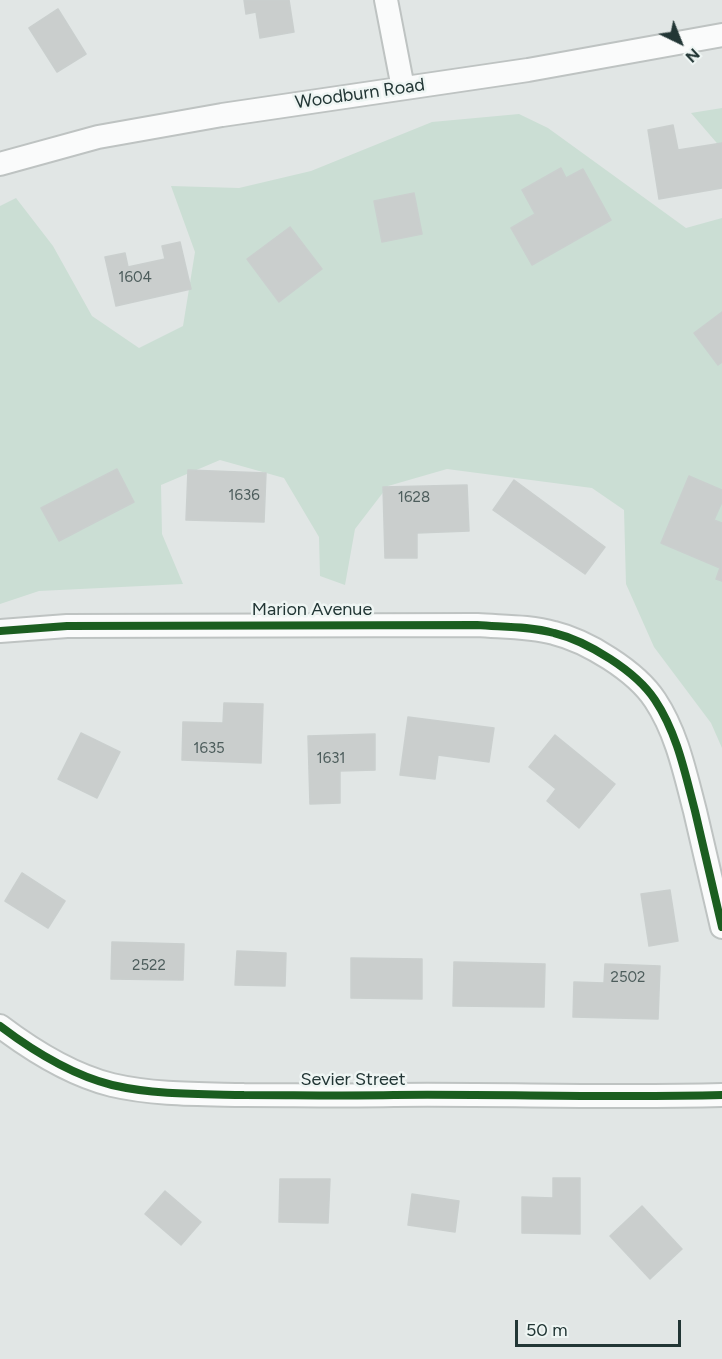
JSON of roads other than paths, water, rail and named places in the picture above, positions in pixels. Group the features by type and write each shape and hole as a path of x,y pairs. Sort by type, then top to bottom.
{"street":[{"path":"386,0 403,88"},
{"name":"Woodburn Road","path":"0,164 98,137 222,115 528,70 722,35"},
{"name":"Marion Avenue","path":"0,631 78,626 477,625 539,629 557,633 617,663 649,692 672,729 682,761 722,927"},
{"name":"Sevier Street","path":"0,1026 60,1064 95,1079 113,1085 175,1094 342,1096 465,1094 578,1097 722,1095"}]}
